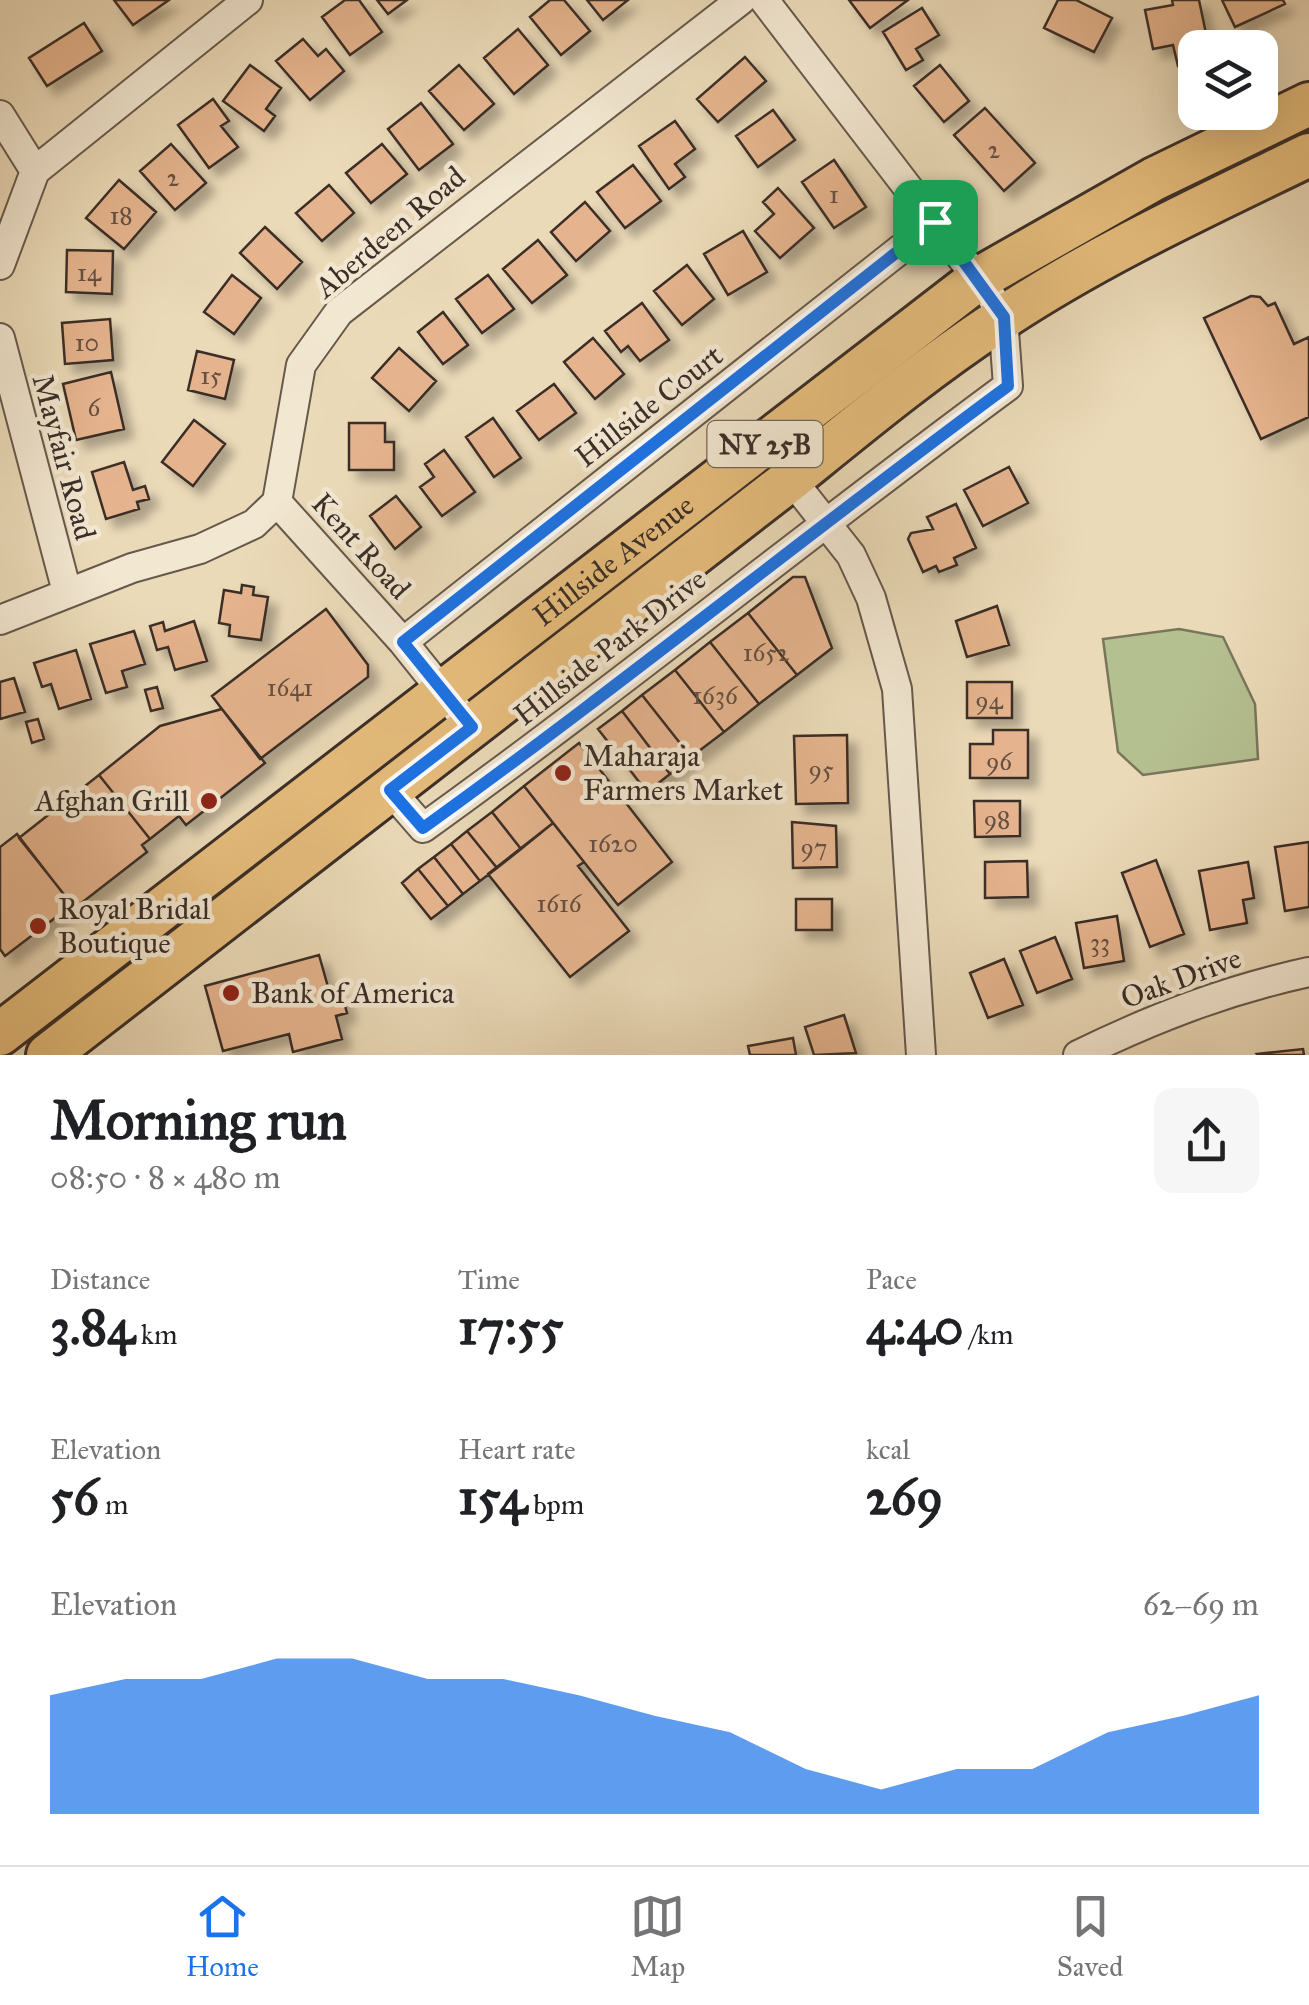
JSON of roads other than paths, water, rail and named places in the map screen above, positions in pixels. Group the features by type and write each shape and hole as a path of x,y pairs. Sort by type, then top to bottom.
{"main road":[{"name":"Hillside Avenue","path":"0,1034 978,278 1154,180 1309,104"},
{"name":"Hillside Avenue","path":"48,1055 791,480 911,381 1004,317 1176,220 1309,154"}],"street":[{"path":"0,265 34,171 248,0"},
{"name":"Aberdeen Road","path":"277,502 302,365 339,312 741,0"},
{"path":"764,0 1004,317"},
{"path":"0,115 34,171"},
{"name":"Hillside Court","path":"403,642 935,222"},
{"name":"Hillside Park Drive","path":"390,790 423,828 572,720 826,520 1008,386 1004,317"},
{"name":"Mayfair Road","path":"0,338 67,592"},
{"path":"791,480 851,555 871,598 897,689 921,1055"},
{"path":"0,620 67,592 200,549 254,524 277,502"},
{"name":"Kent Road","path":"277,502 403,642 472,727"},
{"name":"Oak Drive","path":"1078,1055 1167,1012 1243,986 1309,972"}],"place":[{"name":"Maharaja Farmers Market","path":"563,773"},
{"name":"Afghan Grill","path":"209,801"},
{"name":"Royal Bridal Boutique","path":"38,926"},
{"name":"Bank of America","path":"231,993"}]}
